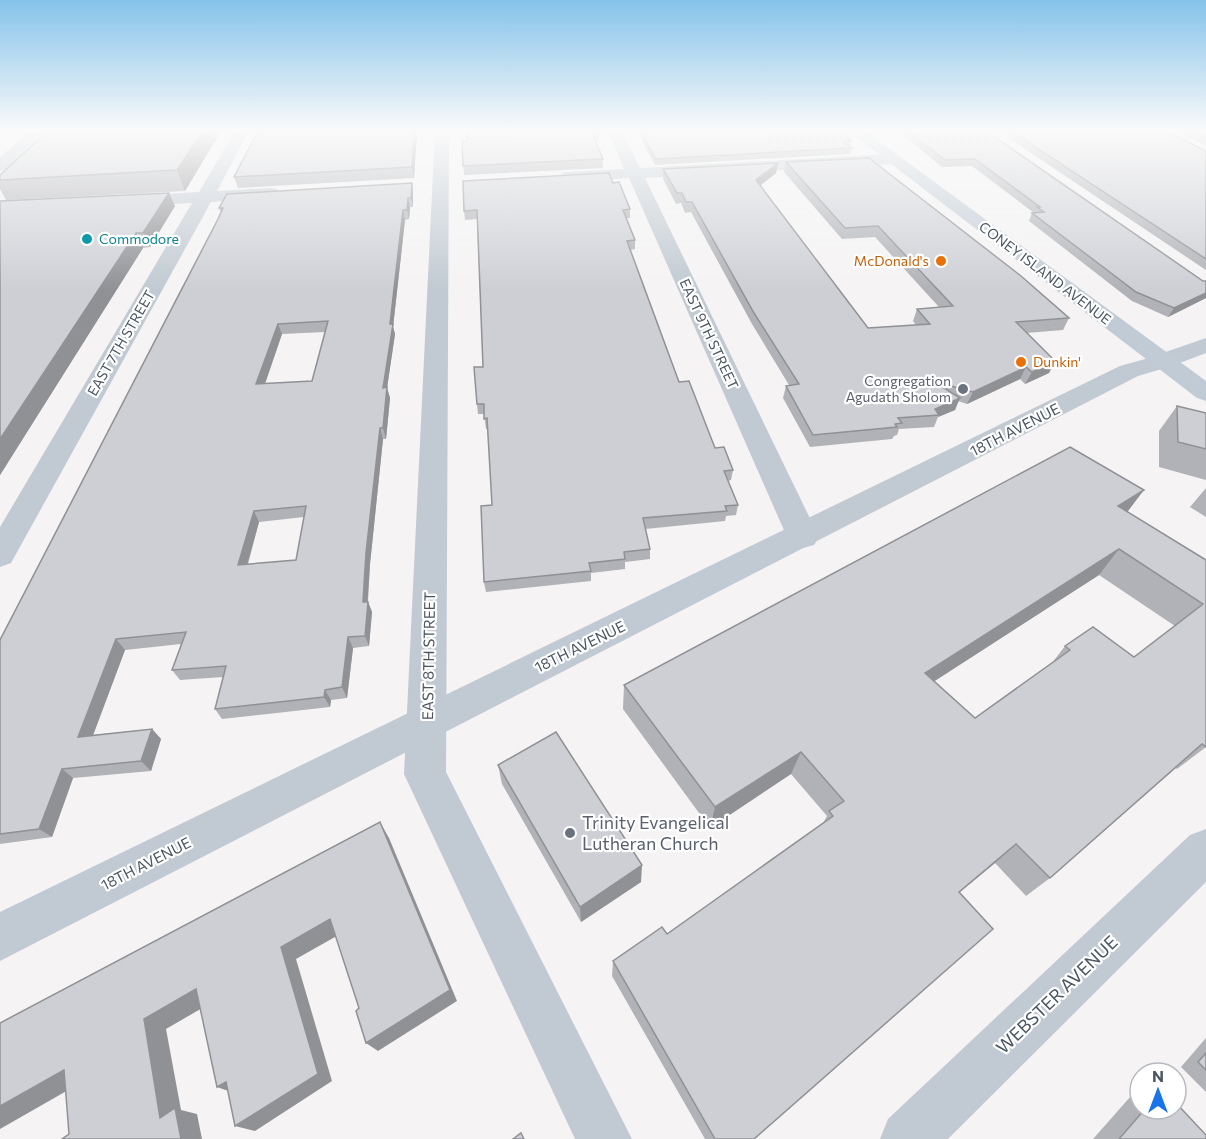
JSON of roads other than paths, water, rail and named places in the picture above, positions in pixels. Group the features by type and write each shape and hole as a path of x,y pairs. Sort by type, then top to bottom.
{"main road":[{"name":"CONEY ISLAND AVENUE","path":"926,184 1206,393"}],"street":[{"name":"EAST 7TH STREET","path":"0,555 211,184"},
{"name":"EAST 8TH STREET","path":"440,184 425,774 604,1139"},
{"name":"EAST 9TH STREET","path":"639,184 803,537"},
{"path":"107,202 282,192"},
{"name":"18TH AVENUE","path":"0,937 1129,372 1206,345"},
{"name":"WEBSTER AVENUE","path":"908,1139 1206,851"}],"place":[{"name":"Commodore","path":"87,239"},
{"name":"McDonald's","path":"941,261"},
{"name":"Dunkin'","path":"1021,362"},
{"name":"Congregation Agudath Sholom","path":"963,389"},
{"name":"Trinity Evangelical Lutheran Church","path":"570,833"}]}
